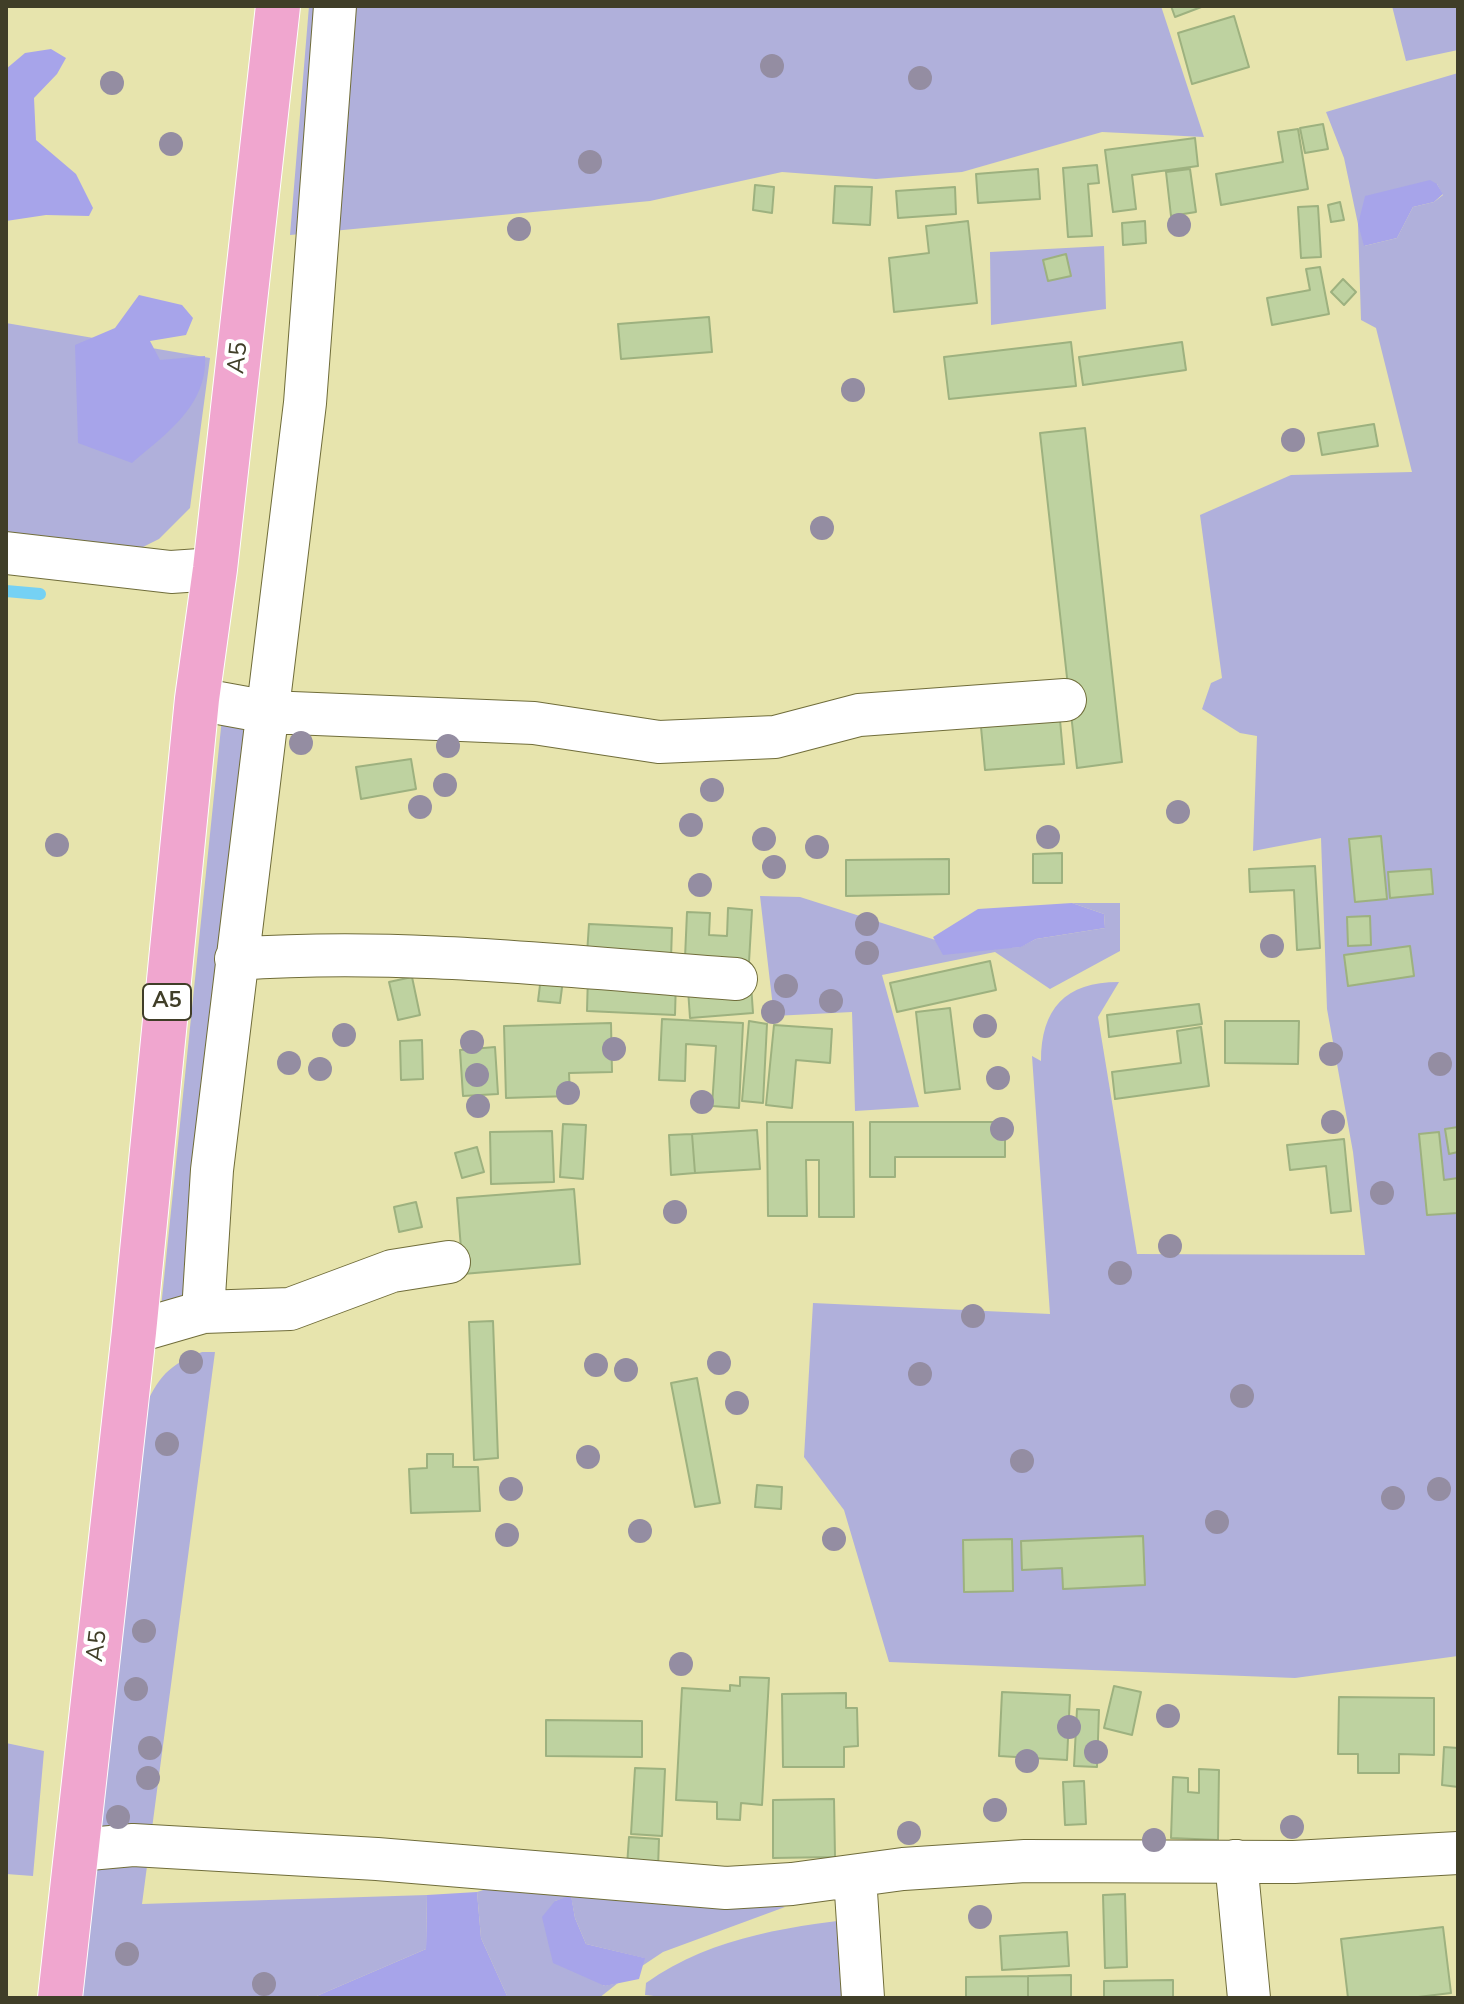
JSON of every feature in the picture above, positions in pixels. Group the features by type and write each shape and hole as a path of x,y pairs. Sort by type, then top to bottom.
{"highway":[{"name":"A5","path":"60,1998 134,1332 197,699 215,569 278,6"}],"street":[{"path":"203,1312 212,1170 305,403 335,6"},
{"path":"6,553 171,572 215,569"},
{"path":"197,699 268,712 534,723 659,742 775,737 859,715 1065,700"},
{"path":"236,959 322,954 419,956 736,979"},
{"path":"134,1332 203,1312 290,1309 392,1271 449,1262"},
{"path":"78,1850 133,1845 362,1858 726,1888 855,1877 903,1869 1025,1861 1294,1862 1458,1853"},
{"path":"1236,1861 1249,1998"},
{"path":"855,1877 863,1998"}],"shaded area":[{"path":"309,6 1161,6 1204,137 1102,132 962,172 876,179 782,172 650,201 290,235"},
{"path":"1392,6 1458,6 1458,50 1406,61"},
{"path":"51,49 66,58 57,74 34,98 36,140 76,174 93,208 89,216 46,215 6,221 6,69 25,53"},
{"path":"1458,73 1458,1656 1295,1678 889,1662 844,1510 804,1457 813,1303 1050,1314 1032,1056 1041,1061 1046,1027 1051,1013 1060,1002 1084,987 1119,982 1098,1017 1137,1254 1365,1255 1353,1152 1327,1009 1321,838 1253,851 1257,736 1240,733 1202,709 1211,683 1222,678 1200,515 1291,475 1412,472 1376,328 1361,320 1358,224 1344,158 1326,112","holes":["1437,184 1443,195 1434,202 1413,207 1397,238 1364,246"]},
{"path":"1430,180 1437,184 1443,194 1434,202 1413,207 1397,238 1364,246 1358,224 1365,196"},
{"path":"1104,246 1106,309 991,325 990,252"},
{"path":"139,295 182,305 193,318 186,335 150,341 160,360 205,356 200,389 192,404 171,429 132,463 78,443 75,345 115,328"},
{"path":"6,323 210,358 190,508 159,539 143,547 6,536"},
{"path":"222,718 254,729 189,1322 159,1327"},
{"path":"760,896 800,897 967,950 1020,947 1036,939 1105,928 1104,914 1072,903 1120,903 1120,951 1050,989 995,952 882,975 919,1107 855,1111 852,1012 774,1016"},
{"path":"1072,903 1104,914 1105,928 1036,939 1021,947 943,955 933,937 978,909"},
{"path":"202,1352 215,1352 142,1904 427,1895 426,1949 312,1998 81,1998 139,1418 162,1377 178,1364"},
{"path":"6,1743 44,1751 33,1876 6,1874"},
{"path":"546,1870 676,1882 785,1907 663,1952 642,1966 644,1958 586,1944 575,1918 571,1896 555,1901 604,1986 618,1983 599,1998 508,1998 481,1938 477,1892"},
{"path":"477,1892 481,1938 508,1998 312,1998 426,1949 427,1895"},
{"path":"571,1895 575,1918 586,1944 645,1958 639,1979 605,1986 553,1963 542,1917 555,1901"},
{"path":"877,1916 874,1998 671,1998 645,1995 646,1983 672,1966 728,1943 787,1929"}],"building":[{"path":"1171,6 1204,6 1175,17"},
{"path":"1234,16 1249,67 1192,84 1178,33"},
{"path":"1323,124 1328,149 1305,153 1300,128"},
{"path":"1298,129 1308,189 1221,205 1216,174 1283,162 1278,132"},
{"path":"1195,138 1198,166 1132,175 1136,209 1113,212 1105,150"},
{"path":"1097,165 1099,183 1088,184 1092,236 1068,237 1063,168"},
{"path":"1038,169 1040,199 978,203 976,174"},
{"path":"1190,169 1196,212 1171,216 1166,172"},
{"path":"755,185 774,187 772,213 753,210"},
{"path":"835,186 872,187 870,225 833,223"},
{"path":"955,187 956,214 898,218 896,191"},
{"path":"1340,202 1344,220 1331,222 1328,205"},
{"path":"1318,206 1321,257 1301,258 1298,207"},
{"path":"968,221 977,303 894,312 889,258 929,253 926,226"},
{"path":"1145,221 1146,243 1123,245 1122,223"},
{"path":"1066,254 1071,276 1048,281 1043,260"},
{"path":"1320,267 1329,314 1272,325 1267,298 1310,290 1306,269"},
{"path":"1343,279 1356,292 1344,305 1331,292"},
{"path":"709,317 712,352 621,359 618,324"},
{"path":"1071,342 1076,386 949,399 944,357"},
{"path":"1182,342 1186,370 1083,385 1079,357"},
{"path":"1374,424 1378,446 1322,455 1318,433"},
{"path":"1085,428 1122,762 1077,768 1040,433"},
{"path":"1060,720 1064,764 985,770 981,727"},
{"path":"411,759 416,789 361,799 356,767"},
{"path":"1381,836 1387,899 1355,902 1349,839"},
{"path":"1062,853 1062,883 1033,883 1033,854"},
{"path":"949,859 949,894 846,896 846,860"},
{"path":"1315,866 1320,948 1297,950 1294,890 1250,892 1249,869"},
{"path":"1431,869 1433,894 1390,898 1388,872"},
{"path":"728,908 752,910 749,962 685,958 687,912 710,913 709,935 727,936"},
{"path":"1370,916 1371,945 1348,946 1347,917"},
{"path":"589,924 672,928 671,959 587,954"},
{"path":"1410,946 1414,976 1348,986 1344,955"},
{"path":"990,961 996,990 897,1012 890,983"},
{"path":"588,975 676,980 675,1015 587,1011"},
{"path":"412,977 420,1015 398,1020 389,982"},
{"path":"541,977 563,980 560,1003 538,1001"},
{"path":"751,984 753,1013 690,1018 688,989"},
{"path":"1199,1004 1202,1024 1109,1037 1107,1015"},
{"path":"950,1008 960,1089 925,1093 916,1012"},
{"path":"662,1019 743,1023 739,1108 712,1106 716,1046 686,1044 685,1081 659,1080"},
{"path":"749,1021 767,1024 763,1103 742,1101"},
{"path":"1225,1021 1299,1021 1298,1064 1225,1063"},
{"path":"611,1023 612,1072 569,1073 570,1096 506,1098 504,1026"},
{"path":"774,1025 832,1029 830,1063 796,1060 792,1108 766,1105"},
{"path":"1201,1027 1209,1086 1115,1099 1112,1072 1181,1063 1177,1031"},
{"path":"422,1040 423,1079 401,1080 400,1041"},
{"path":"495,1047 498,1094 463,1096 460,1050"},
{"path":"767,1122 853,1122 854,1217 819,1217 819,1160 806,1160 807,1216 768,1216"},
{"path":"870,1122 1005,1122 1005,1157 895,1157 895,1177 870,1177"},
{"path":"563,1124 586,1125 583,1179 560,1177"},
{"path":"1458,1127 1458,1152 1449,1154 1445,1129"},
{"path":"757,1130 760,1169 695,1173 692,1134"},
{"path":"552,1131 554,1182 491,1184 490,1132"},
{"path":"1439,1132 1444,1180 1458,1178 1458,1213 1427,1215 1419,1134"},
{"path":"692,1134 695,1173 671,1175 669,1135"},
{"path":"1344,1139 1351,1211 1331,1213 1326,1166 1290,1170 1287,1145"},
{"path":"477,1147 484,1172 462,1178 455,1153"},
{"path":"574,1189 580,1264 463,1274 457,1198"},
{"path":"416,1202 422,1227 399,1232 394,1207"},
{"path":"493,1321 498,1458 474,1460 469,1322"},
{"path":"697,1378 720,1503 695,1507 671,1383"},
{"path":"427,1454 453,1454 453,1467 478,1467 480,1511 411,1513 409,1469 427,1468"},
{"path":"757,1485 782,1487 781,1509 755,1507"},
{"path":"1143,1536 1145,1585 1063,1589 1062,1568 1022,1570 1021,1541"},
{"path":"1012,1539 1013,1591 964,1592 963,1540"},
{"path":"740,1677 769,1678 762,1805 741,1803 740,1820 717,1819 717,1802 676,1800 682,1688 730,1691 730,1685 740,1686"},
{"path":"1114,1686 1141,1692 1132,1735 1104,1728"},
{"path":"1002,1692 1070,1695 1067,1760 999,1756"},
{"path":"846,1693 846,1708 857,1708 858,1746 844,1747 844,1767 783,1767 782,1694"},
{"path":"1339,1697 1434,1698 1434,1755 1399,1754 1399,1773 1358,1773 1358,1754 1338,1754"},
{"path":"1077,1709 1099,1710 1097,1767 1074,1766"},
{"path":"546,1720 642,1721 642,1757 546,1756"},
{"path":"1444,1747 1458,1748 1458,1787 1442,1785"},
{"path":"635,1768 665,1769 662,1836 631,1834"},
{"path":"1199,1769 1219,1770 1218,1840 1171,1838 1173,1777 1188,1778 1188,1792 1199,1793"},
{"path":"1084,1781 1086,1824 1065,1825 1063,1782"},
{"path":"834,1799 835,1857 773,1858 773,1800"},
{"path":"629,1837 659,1839 658,1868 627,1866"},
{"path":"1125,1894 1127,1967 1105,1968 1103,1895"},
{"path":"1443,1927 1451,1993 1410,1998 1348,1998 1341,1939"},
{"path":"1067,1932 1069,1966 1002,1970 1000,1936"},
{"path":"1071,1975 1071,1998 1028,1998 1028,1976"},
{"path":"1028,1976 1028,1998 966,1998 966,1977"},
{"path":"1173,1980 1173,1998 1104,1998 1104,1981"}],"waterway":[{"path":"6,591 40,594"}]}
